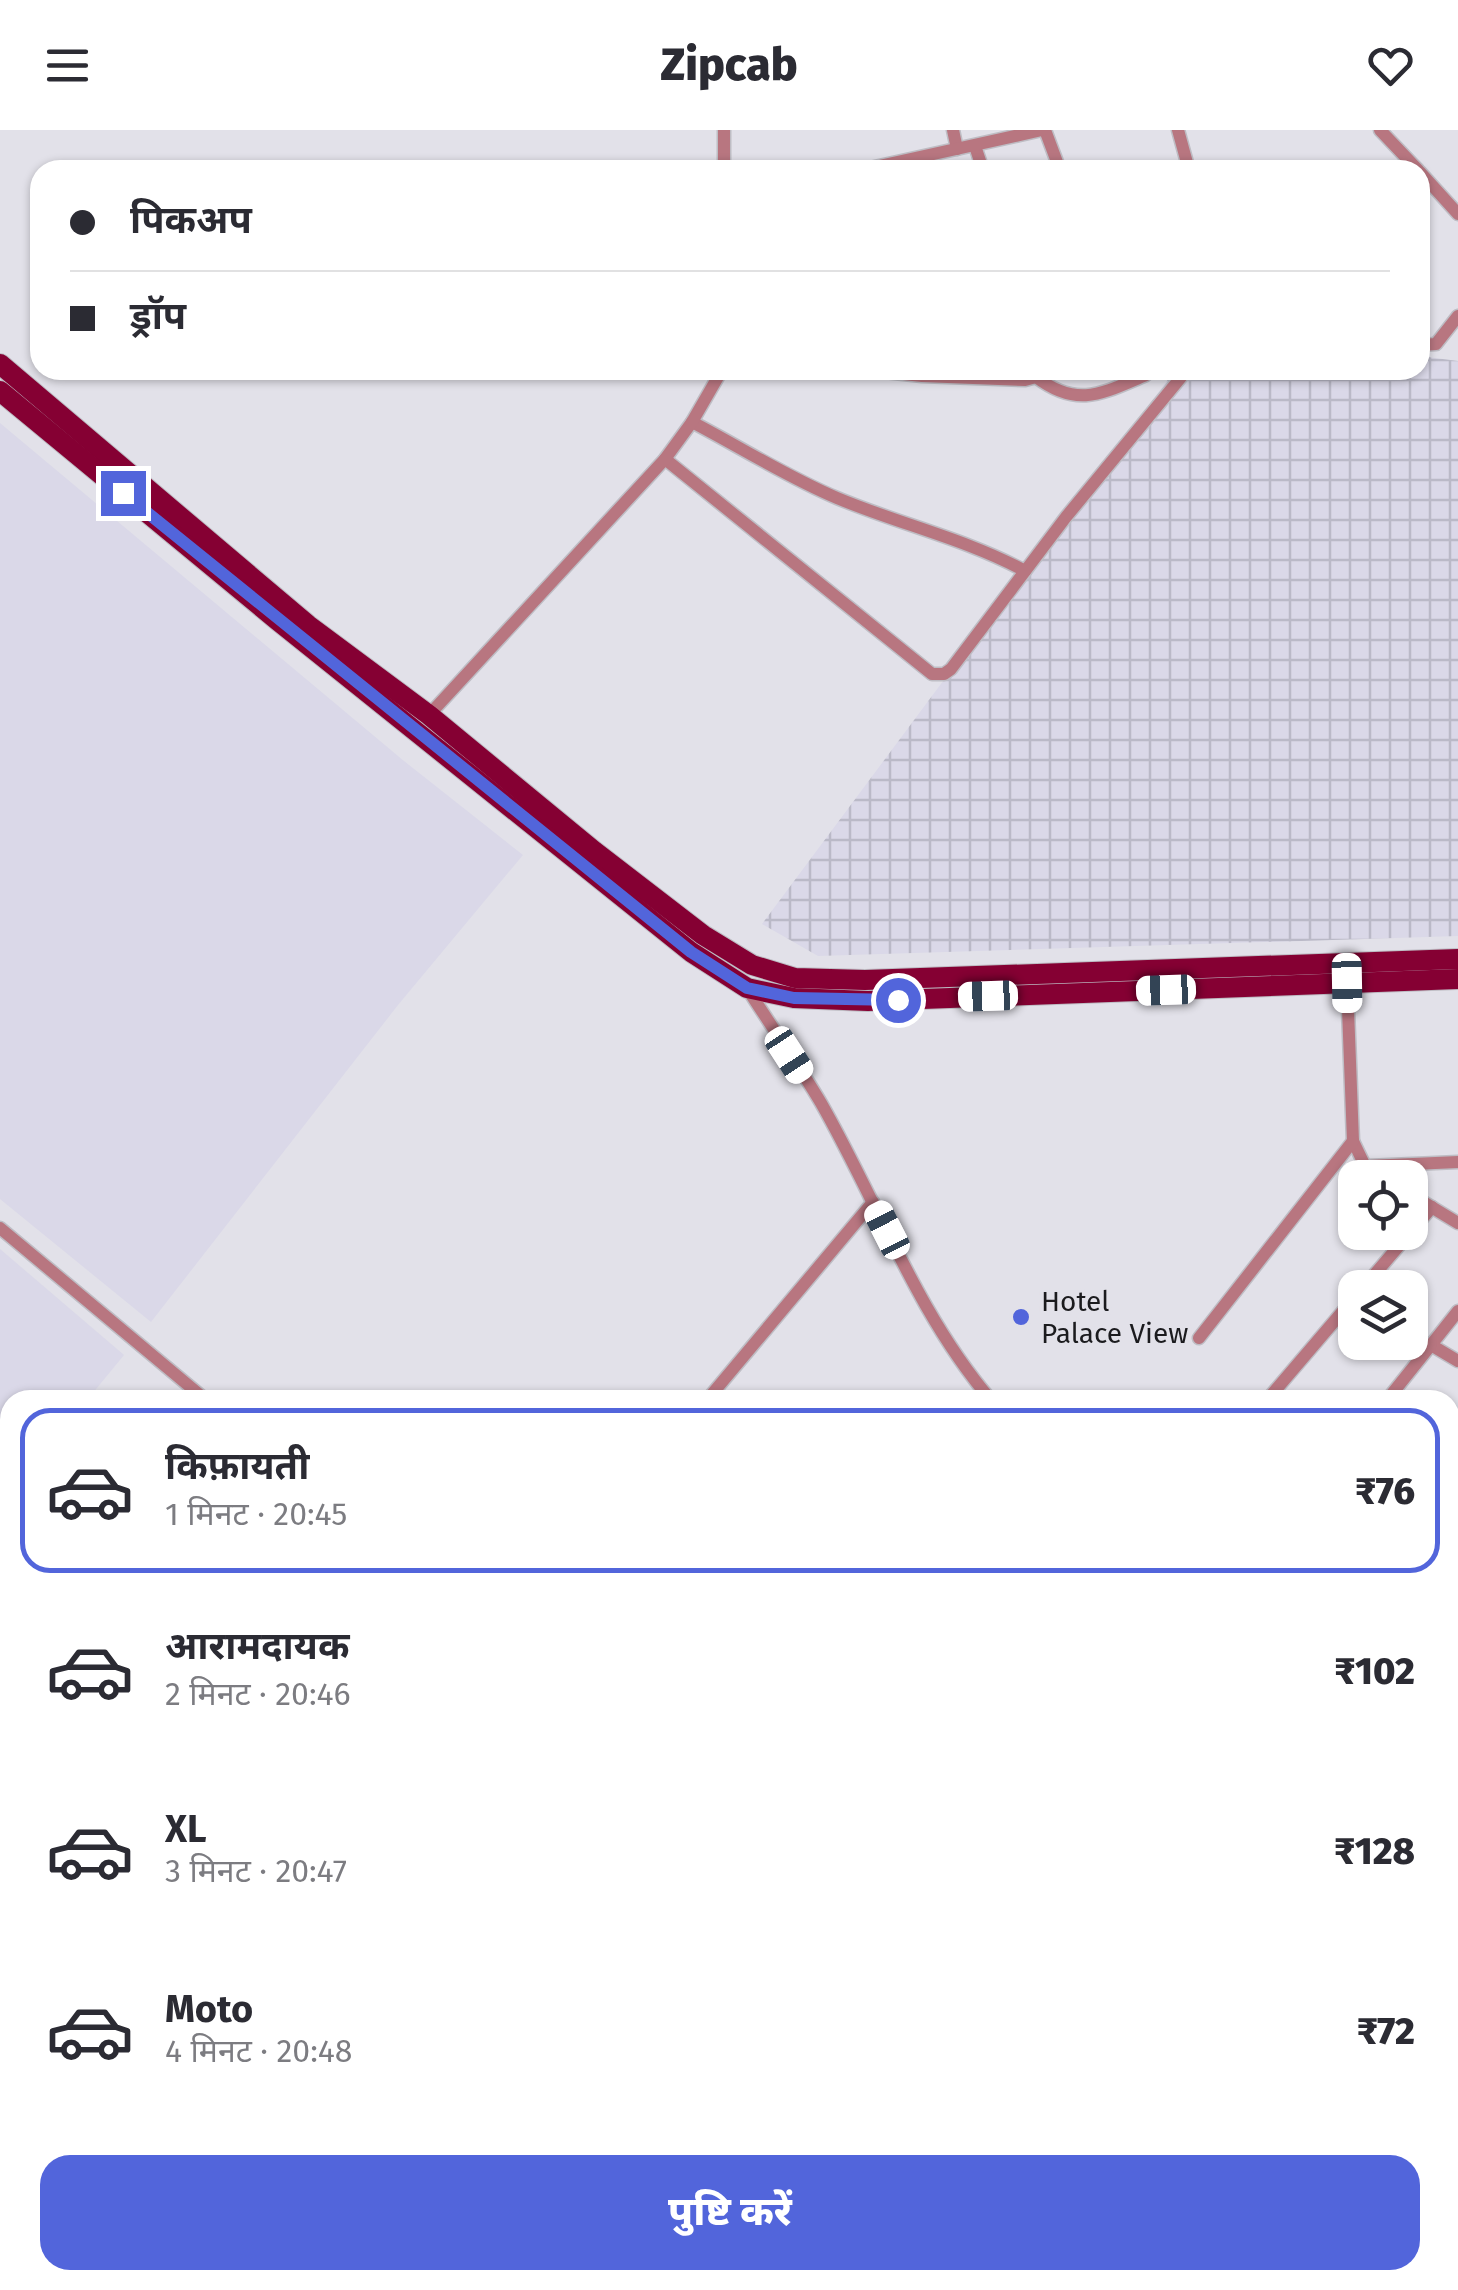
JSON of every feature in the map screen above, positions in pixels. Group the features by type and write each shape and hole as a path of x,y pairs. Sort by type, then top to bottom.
{"main road":[{"path":"0,364 308,624 430,715 594,851 703,934 752,965 795,978 865,980 1458,959"},
{"path":"0,391 277,620 691,952 747,988 794,998 868,1001 1458,979"}],"street":[{"path":"724,130 724,160"},
{"path":"953,130 957,149"},
{"path":"907,160 1044,130 1056,160"},
{"path":"1178,130 1186,160"},
{"path":"1380,130 1406,160"},
{"path":"975,146 979,160"},
{"path":"1430,185 1458,214"},
{"path":"1430,345 1436,344 1458,316"},
{"path":"430,715 665,458 716,380"},
{"path":"1046,380 1062,392 1087,396 1125,380"},
{"path":"1152,380 1166,395"},
{"path":"665,458 932,674 950,669 1179,380"},
{"path":"692,422 834,497 989,551 1026,571"},
{"path":"1347,983 1353,1141 1363,1160"},
{"path":"747,988 821,1103 967,1371 983,1390"},
{"path":"1200,1338 1353,1141"},
{"path":"1428,1163 1458,1162"},
{"path":"715,1390 873,1202"},
{"path":"1428,1205 1458,1223"},
{"path":"1378,1270 1432,1207"},
{"path":"0,1228 194,1390"},
{"path":"1395,1390 1458,1311"},
{"path":"1276,1390 1338,1317"},
{"path":"1431,1345 1458,1361"}],"shaded area":[{"path":"1430,357 1458,361 1458,936 818,956 762,924 1168,380 1430,380"},
{"path":"0,423 404,761 523,855 398,1005 151,1322 0,1199"},
{"path":"0,1249 124,1355 95,1390 0,1390"}],"place":[{"name":"Hotel Palace View","path":"1021,1317"}],"route":[{"path":"123,493 691,952 747,988 794,998 898,1000"}]}
